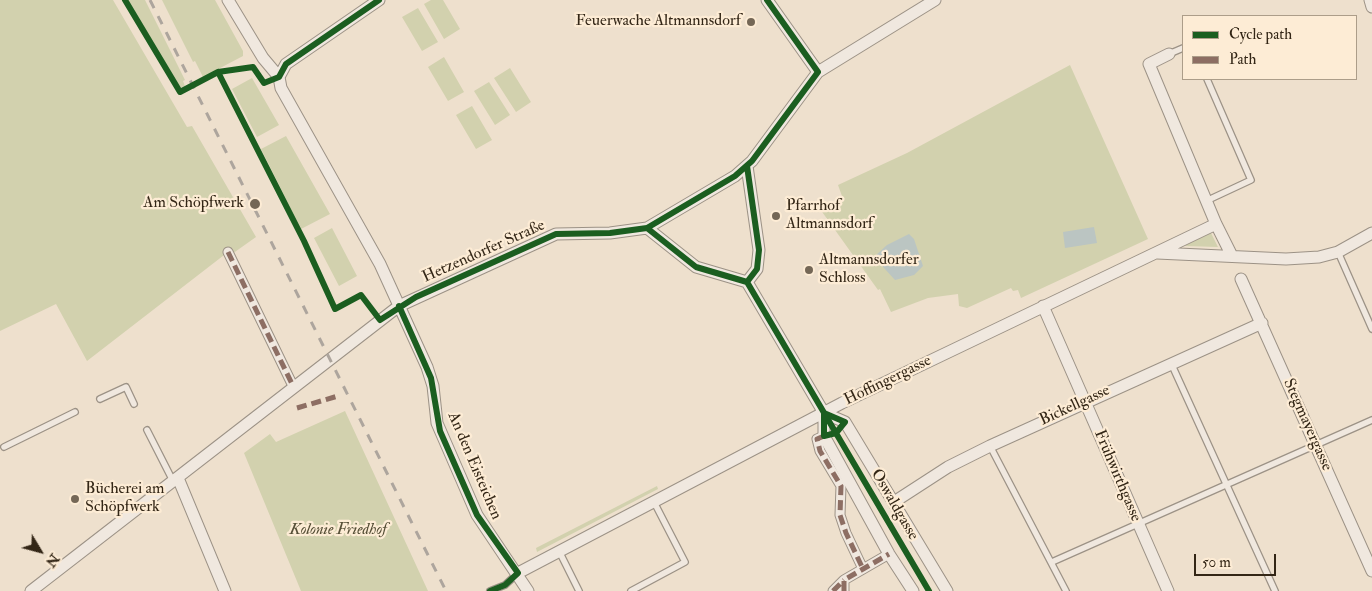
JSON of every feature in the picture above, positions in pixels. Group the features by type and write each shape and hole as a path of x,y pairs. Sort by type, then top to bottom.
{"street":[{"name":"An den Eisteichen","path":"228,0 264,58 279,77 282,88 380,264 431,378 440,431 477,515 518,573 528,591"},
{"path":"279,77 286,64 379,0"},
{"path":"767,0 818,72"},
{"name":"Hetzendorfer Straße","path":"400,306 556,234 610,233 647,228 735,176 747,166 818,72 935,0"},
{"path":"1370,0 1372,7"},
{"path":"1169,54 1148,64 1216,224 1232,256"},
{"path":"747,166 759,250 757,269 747,282"},
{"name":"Hoffingergasse","path":"518,573 824,413 1042,306 1216,224"},
{"path":"647,228 696,267 747,282 824,413"},
{"name":"Hoffingergasse","path":"1155,252 1286,259 1319,258 1338,252 1372,233"},
{"path":"228,252 293,386"},
{"name":"Stegmayergasse","path":"1241,279 1372,571"},
{"path":"31,591 176,480 293,386 400,306"},
{"name":"Frühwirthgasse","path":"1042,306 1168,591"},
{"name":"Bickellgasse","path":"894,502 948,467 990,446 1171,362 1262,323"},
{"name":"Oswaldgasse","path":"913,591 889,554 824,436 824,413 845,422 946,591"},
{"path":"824,436 817,439 820,451 841,486 840,515 846,533 863,569"},
{"path":"176,480 225,591"},
{"path":"833,591 844,580 889,554"},
{"path":"844,580 844,591"}],"lane":[{"path":"1169,54 1182,48"},
{"path":"1206,201 1251,180 1207,80"},
{"path":"1338,252 1372,329"},
{"path":"1171,362 1275,591"},
{"path":"100,399 126,387 134,404"},
{"path":"4,447 75,412"},
{"path":"1052,562 1372,420"},
{"path":"147,430 176,480"},
{"path":"990,446 1066,591"},
{"path":"631,591 685,562 654,502"},
{"path":"559,551 578,591"},
{"path":"490,591 505,584 518,573"}],"green space":[{"path":"0,0 113,0 187,127 192,126 256,237 232,254 228,252 87,361 56,304 0,331"},
{"path":"128,0 145,0 185,80 183,81 185,86 180,88"},
{"path":"162,0 215,0 243,51 243,56 203,77 195,61 193,62"},
{"path":"431,0 443,0 460,29 444,39 424,4"},
{"path":"418,8 438,42 422,51 402,17"},
{"path":"444,57 464,92 448,101 428,67"},
{"path":"1070,65 1148,239 1021,298 1018,290 1013,291 1011,288 967,308 959,306 958,294 928,298 891,312 880,289 878,290 820,209 843,199 838,185 907,153"},
{"path":"510,68 531,102 516,112 494,78"},
{"path":"252,78 279,125 257,137 232,89"},
{"path":"489,82 510,115 495,125 474,91"},
{"path":"472,106 492,140 476,149 456,115"},
{"path":"286,136 330,214 301,229 261,149"},
{"path":"332,228 357,276 339,286 314,238"},
{"path":"1211,233 1218,247 1185,246 1186,245"},
{"name":"Kolonie Friedhof","path":"345,411 428,591 301,591 244,453 270,434 276,442"},
{"path":"657,486 658,489 537,552 536,548"}],"shaded area":[{"path":"1094,227 1097,243 1065,248 1063,232"},
{"path":"909,234 914,239 923,266 914,275 895,280 874,257 887,245"}],"railway":[{"path":"150,0 446,591"}],"marked path":[{"path":"228,252 293,386"},
{"path":"297,408 338,396"},
{"path":"824,436 817,439 820,451 841,486 840,515 846,533 863,569"},
{"path":"844,591 844,580 889,554"},
{"path":"833,591 844,580"}],"cycle path":[{"path":"125,0 180,92 218,72 253,67 264,83 279,77 286,64 379,0"},
{"path":"218,72 304,241 335,309 361,295 380,320 416,297 556,234 610,233 647,228 735,176 752,161 818,72 767,0"},
{"path":"747,166 759,250 757,269 747,282"},
{"path":"647,228 696,267 747,282"},
{"path":"747,282 929,591"},
{"path":"399,306 431,378 440,431 477,515 518,573 505,585 490,591"},
{"path":"824,413 845,422 836,433 824,436 824,413"}],"place":[{"name":"Feuerwache Altmannsdorf","path":"751,22"},
{"name":"Am Schöpfwerk","path":"255,204"},
{"name":"Pfarrhof Altmannsdorf","path":"776,216"},
{"name":"Altmannsdorfer Schloss","path":"809,270"},
{"name":"Bücherei am Schöpfwerk","path":"75,499"}]}
